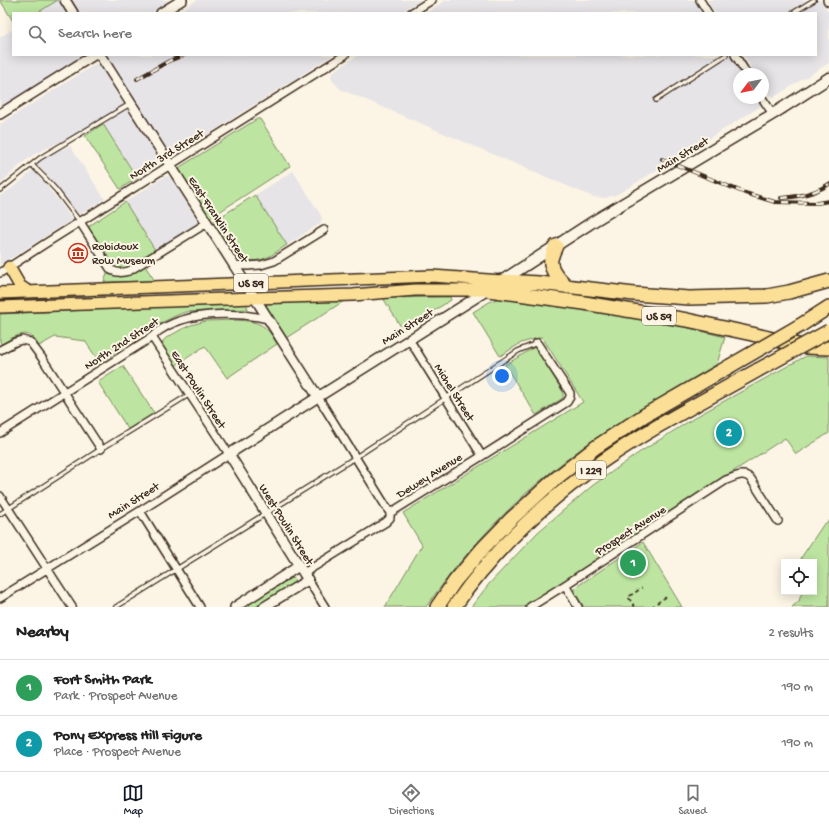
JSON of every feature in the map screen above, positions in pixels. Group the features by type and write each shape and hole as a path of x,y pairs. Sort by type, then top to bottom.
{"highway":[{"path":"556,246 550,260 552,268 558,278 568,287"},
{"name":"US 59","path":"502,281 539,283 634,294 689,298 767,296 789,292 829,281"},
{"name":"US 59","path":"488,290 591,304 687,320 806,347 829,348"},
{"name":"I 229","path":"437,607 483,548 511,519 554,480 596,447 645,416 801,325 829,307"},
{"name":"I 229","path":"454,607 495,555 522,527 563,490 604,460 655,428 829,331"}],"main road":[{"name":"Main Street","path":"488,290 594,221 829,78"},
{"path":"4,270 20,286 29,292"},
{"name":"US 59","path":"0,292 432,276 502,281"},
{"name":"US 59","path":"0,307 353,295 415,290 488,290"}],"street":[{"path":"65,0 72,12"},
{"path":"163,12 182,0"},
{"path":"413,12 432,0"},
{"path":"700,0 707,12"},
{"path":"0,114 92,56"},
{"name":"East Franklin Street","path":"101,56 318,397"},
{"name":"North 3rd Street","path":"4,270 343,56"},
{"path":"736,56 743,68"},
{"path":"766,104 772,114"},
{"path":"80,222 111,270 117,273 129,271 207,223"},
{"path":"234,265 247,266 274,261 324,230"},
{"name":"Main Street","path":"0,598 488,290"},
{"name":"North 2nd Street","path":"0,433 152,337 163,328 180,320 207,315 232,314 268,319"},
{"name":"East Poulin Street","path":"152,337 229,454"},
{"name":"Michel Street","path":"409,339 482,456"},
{"path":"0,350 22,340 30,342 101,449"},
{"name":"Dewey Avenue","path":"235,607 304,573 386,522 390,518 390,513 568,402 570,393 537,343"},
{"path":"318,397 390,513"},
{"name":"West Poulin Street","path":"229,454 325,607"},
{"name":"Prospect Avenue","path":"530,607 726,480 743,474 748,475 751,479 778,521"},
{"path":"0,496 72,607"},
{"path":"140,511 200,607"},
{"name":"Dewey Avenue","path":"264,607 304,573"},
{"path":"565,585 578,607"}],"lane":[{"path":"795,12 814,0"},
{"path":"656,100 724,56"},
{"path":"0,190 40,158 131,103"},
{"path":"32,164 56,190 80,222"},
{"path":"116,607 356,457 518,351 537,343"},
{"path":"0,514 190,394"}],"path":[{"path":"635,607 628,597 642,588"},
{"path":"651,607 666,598"}],"shaded area":[{"path":"58,0 65,12 40,12"},
{"path":"71,0 173,0 154,12 78,12"},
{"path":"197,0 421,0 402,12 178,12"},
{"path":"446,0 695,0 702,12 428,12"},
{"path":"707,0 808,0 790,12 714,12"},
{"path":"820,0 829,13 829,63 774,97 770,96 769,68 751,68 744,56 817,56 817,12 800,12"},
{"path":"12,30 12,56 84,56 0,109 0,37"},
{"path":"109,56 331,56 172,157 108,59"},
{"path":"357,56 731,56 738,68 733,68 733,104 761,104 760,107 618,194 605,198 593,197 340,89 332,80 331,75 335,70"},
{"path":"97,64 100,66 124,105 74,135 35,154 0,184 0,124"},
{"path":"127,109 160,159 160,163 157,166 137,178 103,124"},
{"path":"70,146 105,199 79,215 36,164 51,153"},
{"path":"33,170 66,210 72,220 0,265 0,196 19,183"},
{"path":"293,171 322,217 321,222 318,225 287,245 255,195"},
{"path":"166,176 171,177 199,223 155,250 125,202"}],"green space":[{"path":"0,0 58,0 39,12 12,12 12,19"},
{"path":"257,119 260,119 290,166 210,218 179,170 180,167"},
{"path":"103,124 137,178 120,189 85,136"},
{"path":"255,195 287,245 269,257 256,260 247,260 233,252 212,222"},
{"path":"125,202 155,250 126,268 119,269 113,266 89,229 89,226"},
{"path":"145,266 155,281 104,282 107,274 118,277 127,276"},
{"path":"450,297 451,300 403,330 383,298"},
{"path":"497,299 657,320 725,337 717,364 604,433 542,479 480,539 426,607 385,607 422,545 403,513 583,402 542,337 521,343 500,356 473,312"},
{"path":"344,301 286,338 266,303 271,302"},
{"path":"246,303 248,309 185,312 152,328 100,363 85,341 55,337 39,346 31,336 23,334 16,336 2,345 0,342 0,314"},
{"path":"236,320 259,324 272,335 277,344 227,378 205,346 175,366 162,346 163,341 182,329 206,321"},
{"path":"535,347 563,392 563,398 536,415 505,365"},
{"path":"806,356 829,357 829,433 796,454 785,438 524,607 471,607 489,584 538,532 592,486 637,454 699,415","holes":["734,421 741,425 742,428 739,438 726,444 720,444 715,437 716,432 726,423"]},
{"path":"123,366 154,413 128,429 98,382"},
{"path":"829,521 829,607 792,607 799,601 801,595 817,595 817,559 801,558 823,525"},
{"path":"643,542 682,607 584,607 575,593 575,589"},
{"path":"291,578 294,579 294,583 255,607 244,607"}],"railway":[{"path":"137,79 169,61 182,56"},
{"path":"662,159 745,193 775,202 817,203 829,201"},
{"path":"781,198 806,194 829,184"}],"place":[{"name":"Robidoux Row Museum","path":"78,253"},
{"name":"Pony Express Hill Figure","path":"729,433"},
{"name":"Fort Smith Park","path":"633,563"}]}
